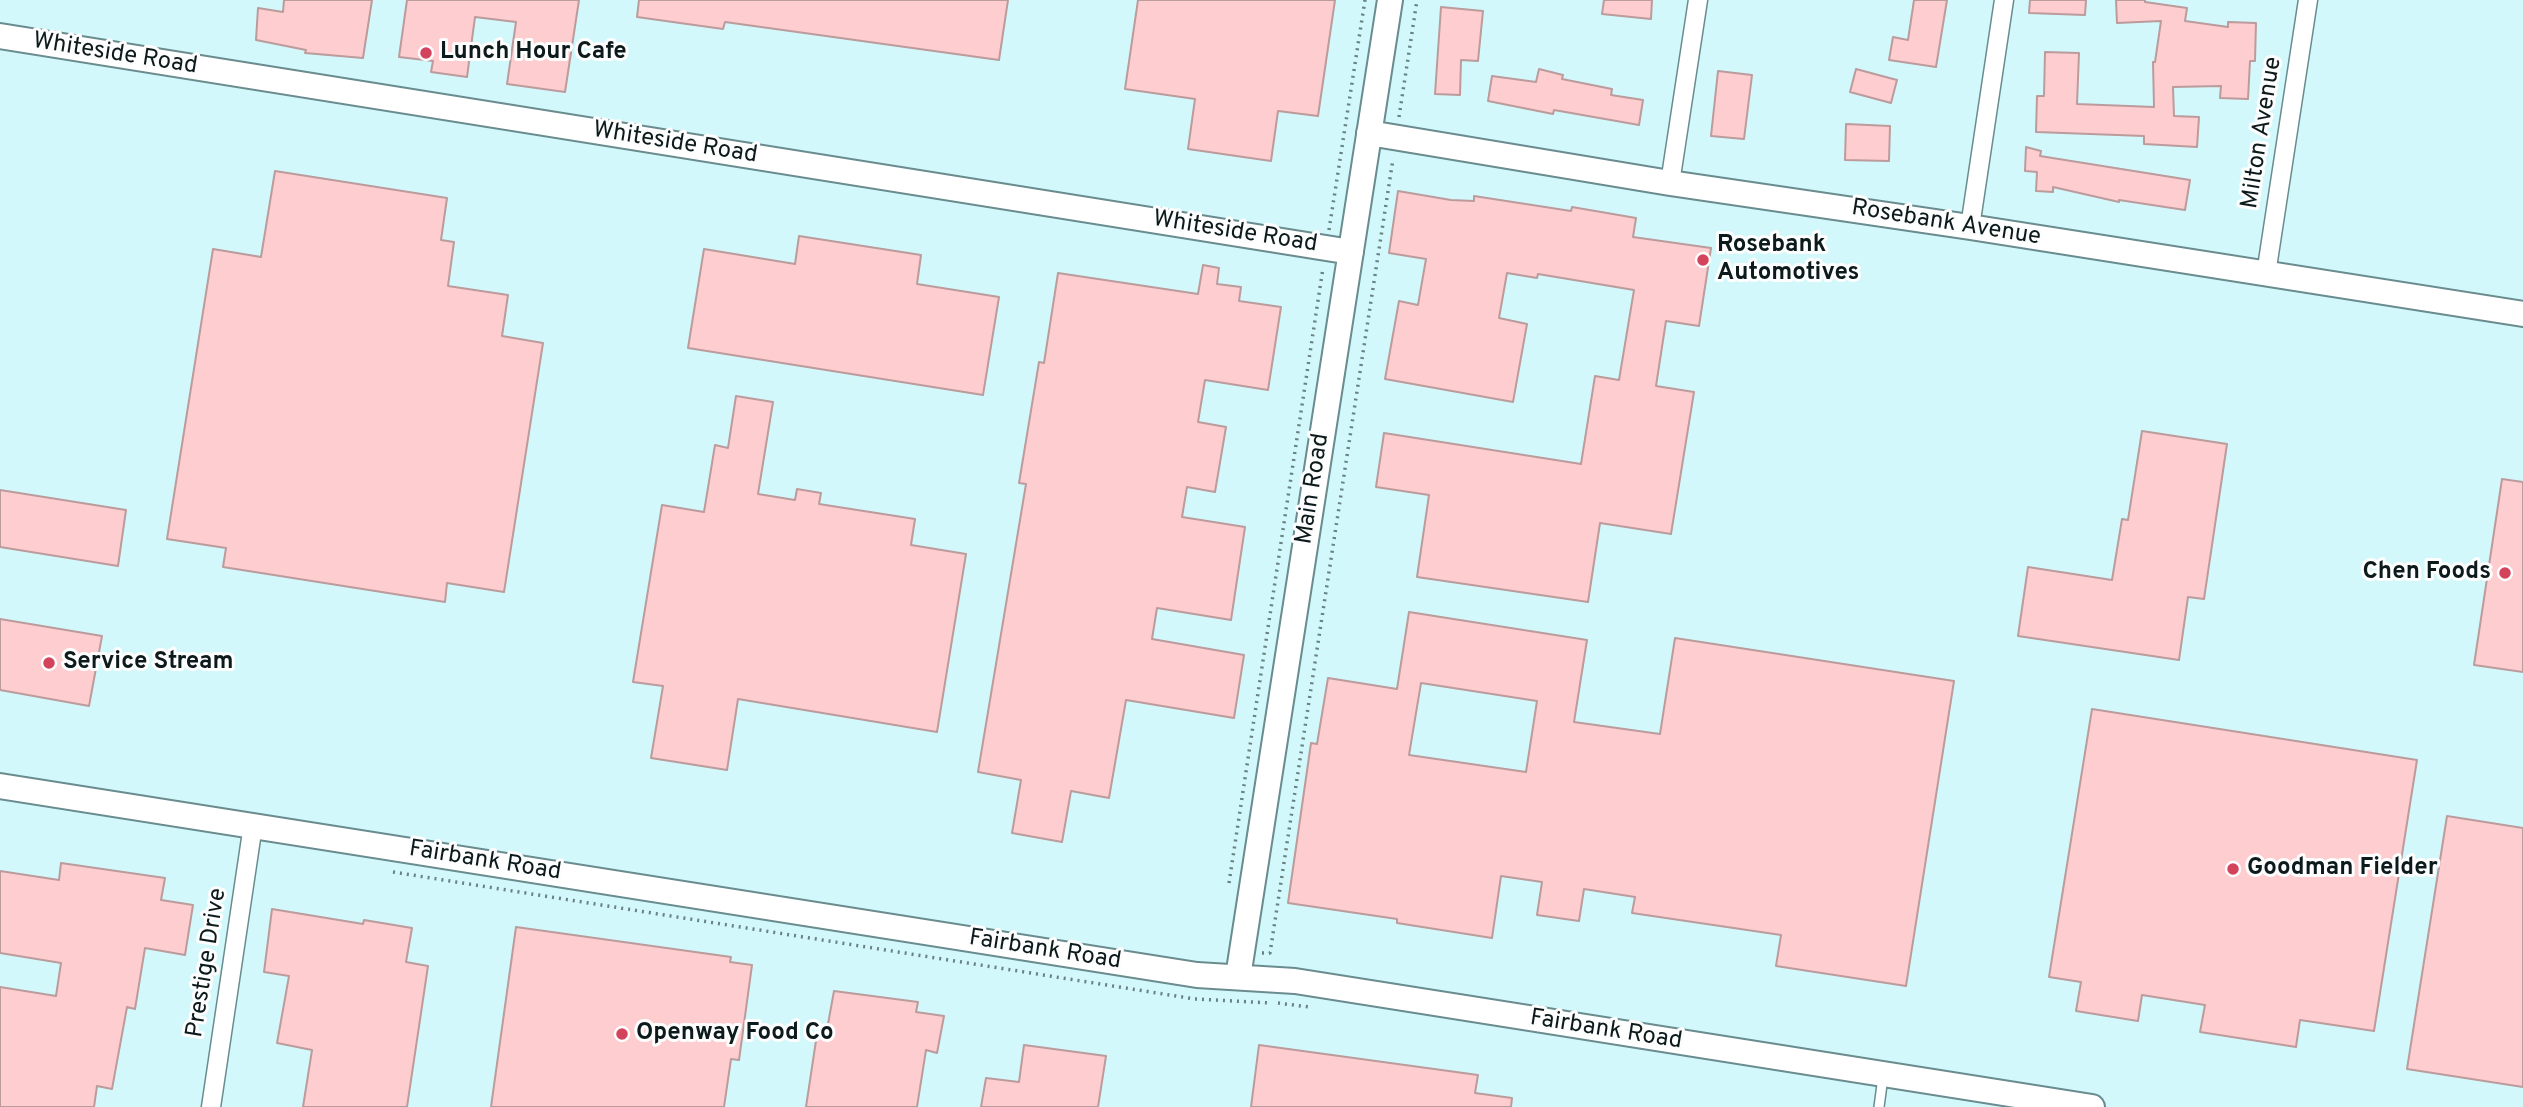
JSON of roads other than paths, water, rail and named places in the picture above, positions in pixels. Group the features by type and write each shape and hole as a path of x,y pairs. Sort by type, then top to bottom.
{"main road":[{"name":"Main Road","path":"1240,965 1338,250 1369,133 1390,0"},
{"name":"Whiteside Road","path":"0,36 1338,250"},
{"name":"Rosebank Avenue","path":"1369,133 1670,183 2523,314"},
{"name":"Fairbank Road","path":"0,786 1183,972 1240,965 1295,981 2092,1107"}],"street":[{"path":"1670,183 1698,0"},
{"path":"1970,227 2004,0"},
{"name":"Milton Avenue","path":"2266,274 2308,0"},
{"name":"Prestige Drive","path":"211,1107 253,825"}],"lane":[{"path":"1879,1107 1884,1075"}],"place":[{"name":"Lunch Hour Cafe","path":"426,53"},
{"name":"Rosebank Automotives","path":"1703,260"},
{"name":"Chen Foods","path":"2505,573"},
{"name":"Service Stream","path":"49,663"},
{"name":"Goodman Fielder","path":"2233,869"},
{"name":"Openway Food Co","path":"622,1034"}]}
